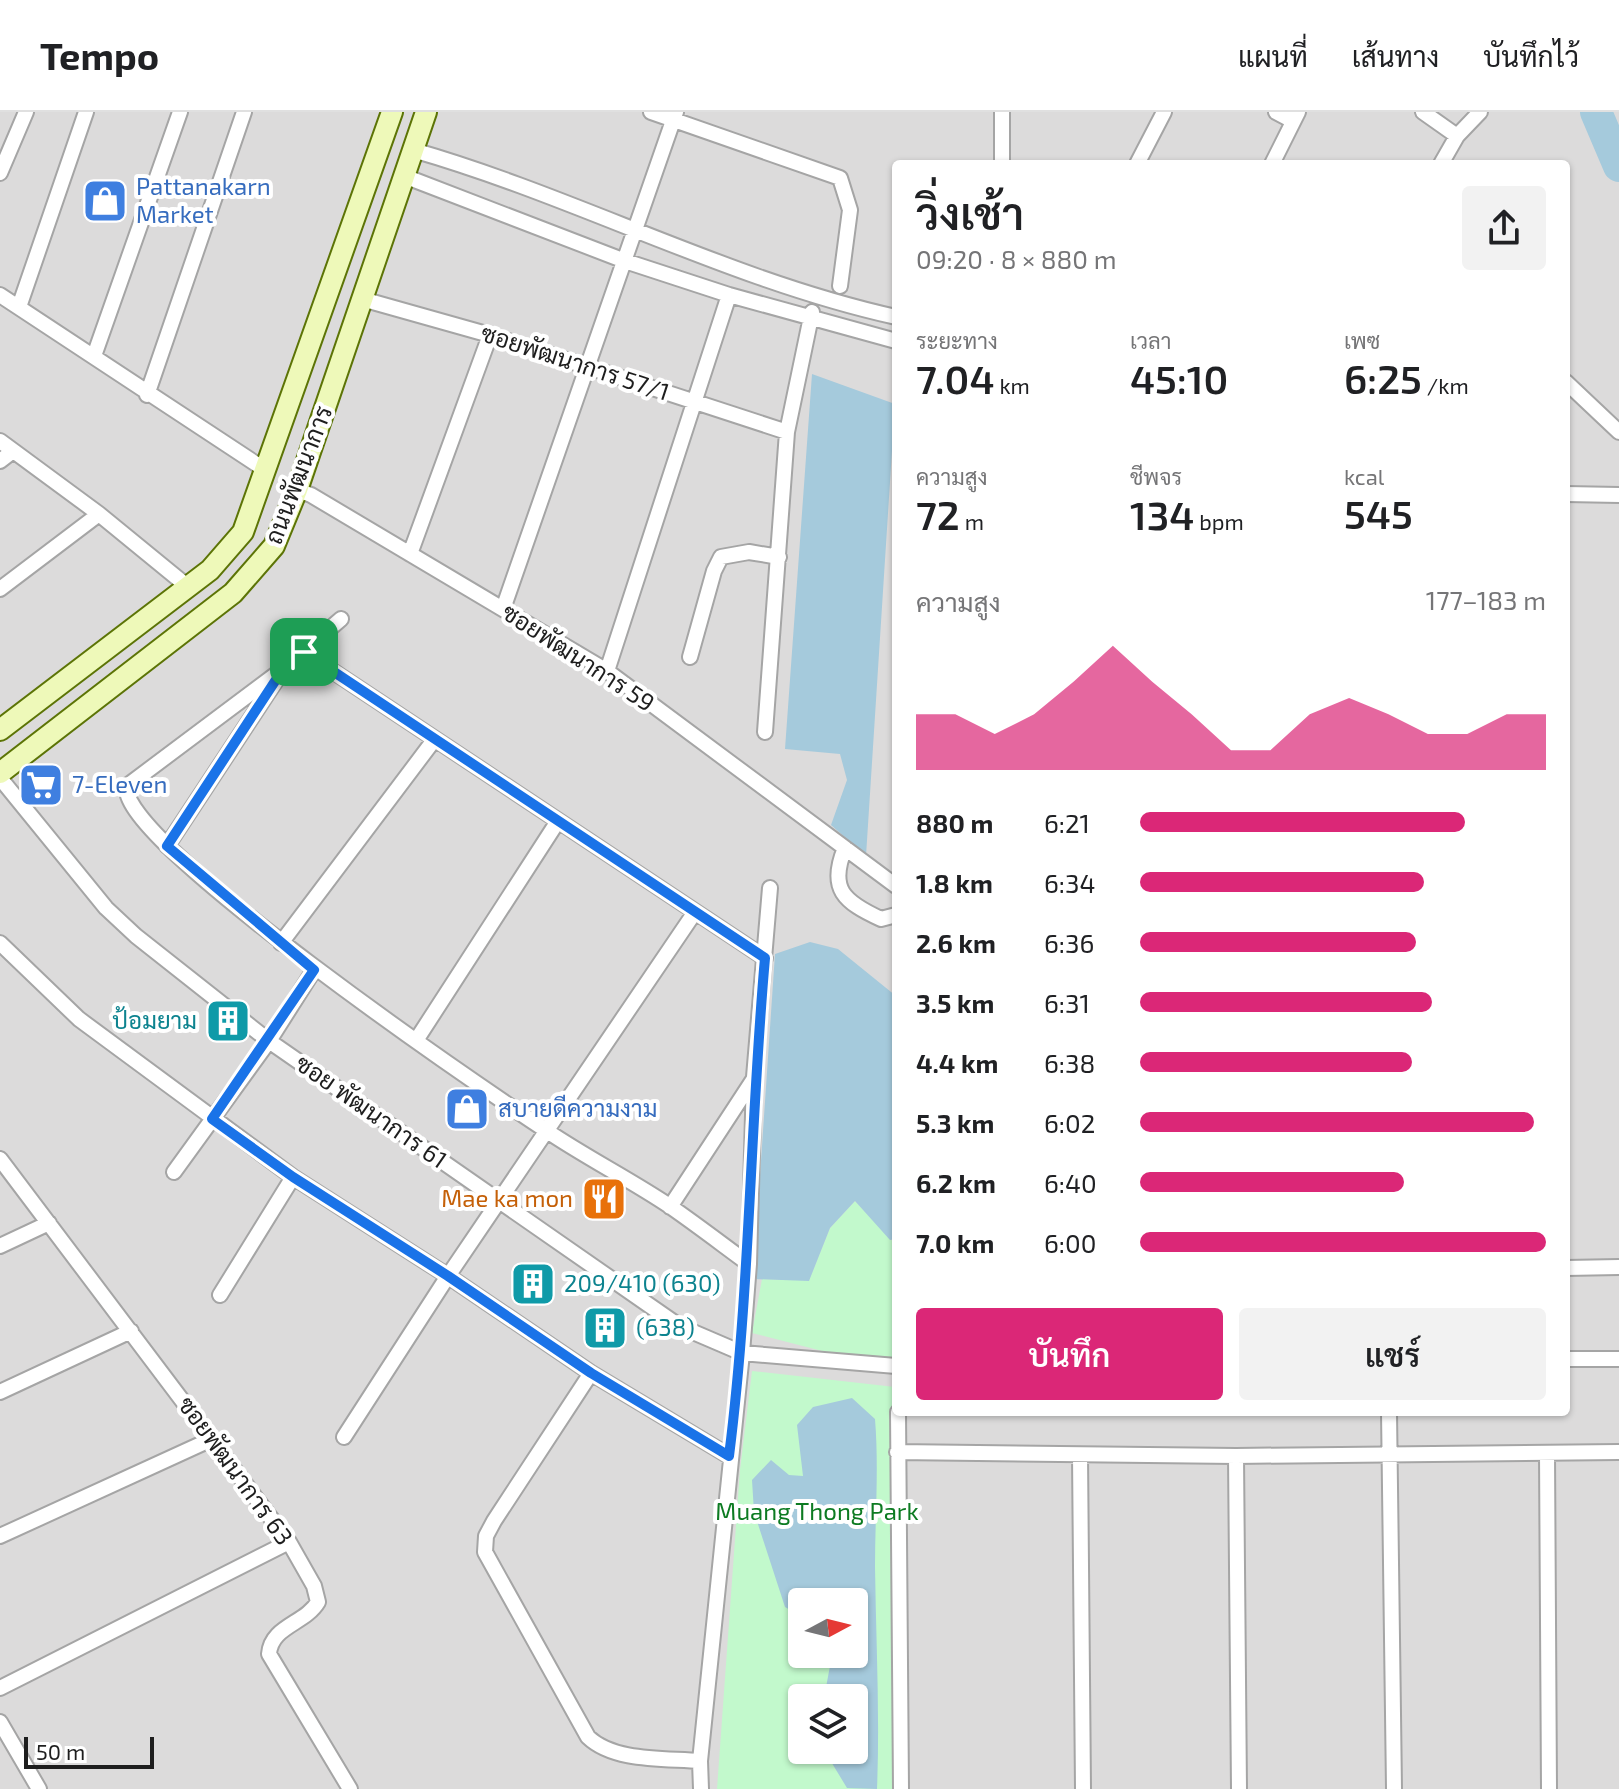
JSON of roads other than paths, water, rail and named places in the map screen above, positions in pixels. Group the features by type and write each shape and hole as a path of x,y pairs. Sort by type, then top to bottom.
{"main road":[{"name":"ถนนพัฒนาการ","path":"0,730 187,586 231,550 243,532 392,112"},
{"name":"ถนนพัฒนาการ","path":"0,775 242,584 274,546 297,490 426,112"}],"street":[{"path":"0,173 26,112"},
{"path":"19,307 86,112"},
{"path":"94,356 180,112"},
{"path":"147,395 244,112"},
{"path":"651,112 675,116 840,178 850,210 840,286"},
{"path":"1002,112 1002,160"},
{"path":"1139,160 1164,112"},
{"path":"1274,160 1296,116 1276,112"},
{"path":"1423,112 1457,136"},
{"path":"1443,160 1457,136 1480,112"},
{"path":"503,609 590,367 675,116"},
{"path":"413,150 636,231 729,269 815,298 892,316"},
{"path":"404,176 625,261 729,295 892,340"},
{"path":"0,295 94,356 147,395 267,471"},
{"path":"607,671 729,295"},
{"path":"765,732 787,432 815,298"},
{"name":"ซอยพัฒนาการ 57/1","path":"362,299 490,335 787,432"},
{"path":"410,554 490,335"},
{"path":"1570,386 1619,432"},
{"path":"0,441 99,514 187,586"},
{"path":"0,461 13,451"},
{"name":"ซอยพัฒนาการ 59","path":"297,490 311,495 607,671 892,883"},
{"path":"1570,494 1619,495"},
{"path":"0,589 99,514"},
{"path":"690,657 714,571 721,557 749,552 779,557"},
{"path":"341,619 283,669 127,786 127,801 167,846 314,970 548,1132 670,1207 749,1264"},
{"path":"304,652 765,958"},
{"path":"167,846 283,669"},
{"path":"281,943 434,740"},
{"name":"ซอย พัฒนาการ 61","path":"0,775 106,908 269,1041 679,1326 742,1353 892,1366"},
{"path":"417,1039 558,821"},
{"path":"845,848 837,871 840,891 851,902 881,919 892,916"},
{"path":"701,1789 700,1761 749,1264 754,1077 770,888"},
{"path":"344,1437 448,1276 695,912"},
{"path":"0,943 79,1019 293,1177 448,1276 591,1373 729,1456"},
{"path":"174,1172 269,1041 314,970"},
{"path":"670,1207 754,1077"},
{"name":"ซอยพัฒนาการ 63","path":"0,1159 289,1542 314,1586 318,1602 311,1613 277,1634 270,1642 269,1654 350,1789"},
{"path":"220,1295 293,1177"},
{"path":"0,1246 49,1223"},
{"path":"1570,1268 1619,1267"},
{"path":"0,1392 131,1331"},
{"path":"1570,1359 1619,1359"},
{"path":"591,1373 494,1521 486,1536 485,1552 491,1568 588,1737 599,1748 616,1753 700,1761"},
{"path":"898,1416 901,1789"},
{"path":"1389,1416 1394,1789"},
{"path":"0,1536 212,1439"},
{"path":"897,1452 1236,1456 1619,1452"},
{"path":"1547,1453 1549,1789"},
{"path":"1080,1455 1083,1789"},
{"path":"1236,1456 1239,1789"},
{"path":"0,1688 289,1542"},
{"path":"0,1722 39,1789"}],"water":[{"path":"812,374 892,403 892,451 866,856 831,825 847,780 840,754 785,749"},
{"path":"810,942 838,949 892,993 892,1240 855,1201 830,1228 809,1281 753,1279 775,954"},
{"path":"852,1398 875,1419 877,1789 847,1788 832,1764 868,1764 868,1684 827,1684 830,1668 868,1668 868,1588 788,1588 788,1609 785,1607 754,1512 752,1480 771,1460 789,1475 803,1476 797,1425 813,1407"}],"waterway":[{"path":"1596,112 1619,166"}],"place":[{"name":"Pattanakarn Market","path":"105,201"},
{"name":"7-Eleven","path":"41,785"},
{"name":"ป้อมยาม","path":"228,1021"},
{"name":"สบายดีความงาม","path":"467,1109"},
{"name":"Mae ka mon","path":"604,1199"},
{"name":"209/410 (630)","path":"533,1284"},
{"name":"(638)","path":"605,1328"}],"park label":[{"name":"Muang Thong Park","path":"817,1512"}]}
